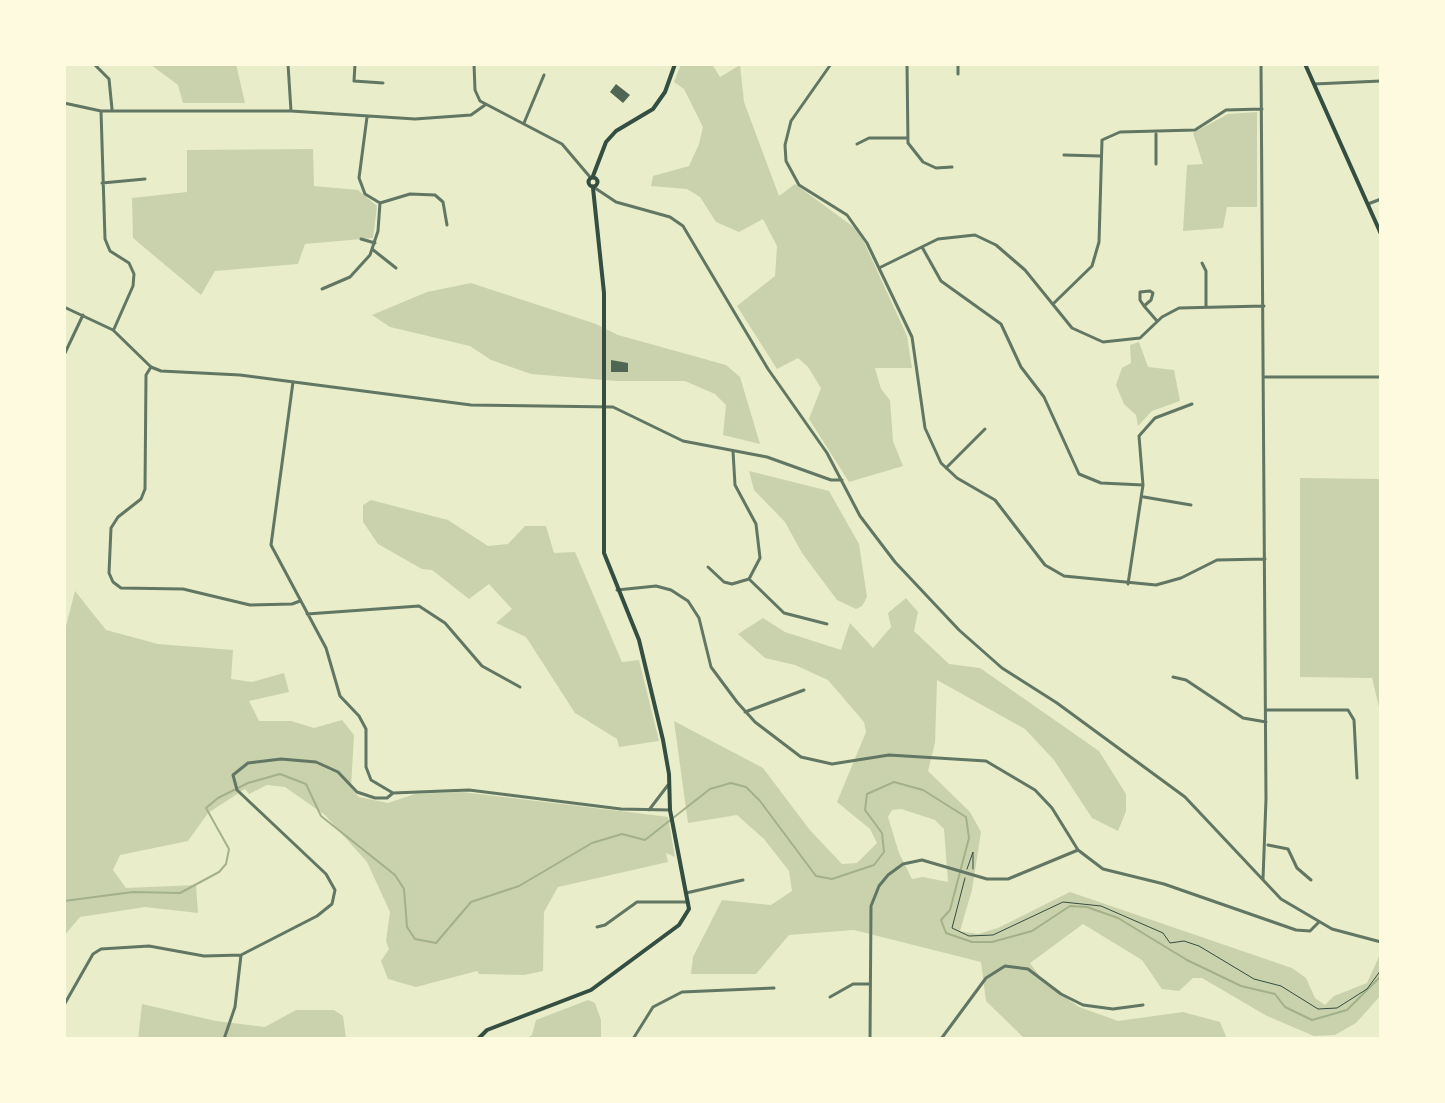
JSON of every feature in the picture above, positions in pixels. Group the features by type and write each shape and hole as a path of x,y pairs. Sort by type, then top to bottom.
{"main road":[{"path":"478,1039 485,1031 591,990 682,923 688,913 670,812 668,762 639,640 604,553 603,275 592,177 606,142 616,131 653,109 665,92 675,64"},
{"path":"1305,64 1381,234"}],"street":[{"path":"94,64 109,79 112,111"},
{"path":"288,64 291,111"},
{"path":"355,64 354,81 383,83"},
{"path":"474,64 475,90 485,105 562,144 592,177"},
{"path":"831,64 791,121 785,145 786,161 794,178 807,192 853,221 879,268 912,337 925,428 932,448 946,468 995,500 1051,569 1070,577 1128,584 1170,581 1217,560 1265,559"},
{"path":"907,64 907,138 914,153 923,162 936,168 952,167"},
{"path":"958,64 958,74"},
{"path":"1261,64 1266,710 1263,880"},
{"path":"523,125 544,75"},
{"path":"1314,84 1381,81"},
{"path":"64,103 101,111 291,111 415,119 466,116 479,112 485,105"},
{"path":"1054,303 1092,266 1099,242 1102,140 1111,133 1156,134 1195,130 1226,110 1262,109"},
{"path":"101,111 107,245 114,255 129,263 134,274 133,286 113,330"},
{"path":"367,116 360,183 369,198 380,203 410,194 435,195 443,202 447,225"},
{"path":"1156,134 1156,164"},
{"path":"857,144 869,138 907,138"},
{"path":"1064,155 1102,156"},
{"path":"102,183 145,179"},
{"path":"594,188 616,202 670,217 683,226 768,369 842,480 860,516 877,540 959,630 1002,668 1057,703 1174,788 1281,899 1347,935 1381,942"},
{"path":"1368,204 1381,199"},
{"path":"322,289 350,277 372,249 380,203"},
{"path":"879,268 950,235 975,235 986,239 1025,270 1072,328 1103,342 1132,341 1179,308 1264,306"},
{"path":"361,239 375,243"},
{"path":"922,247 941,281 1001,324 1021,367 1044,397 1075,470 1096,482 1143,485"},
{"path":"372,249 396,268"},
{"path":"1202,263 1206,271 1206,306"},
{"path":"1144,306 1157,321"},
{"path":"64,307 113,330 151,367 166,372 213,372 480,406 604,406 683,441 781,460 831,480 842,480"},
{"path":"64,355 83,315"},
{"path":"151,367 146,375 145,489 141,499 118,517 111,528 111,579 121,588 183,589 250,605 300,601"},
{"path":"1265,377 1381,377"},
{"path":"293,382 271,545 330,656 340,696 359,716 366,729 366,767 371,780 393,793 482,791 670,812"},
{"path":"1128,584 1142,497 1138,449 1141,432 1155,418 1192,404"},
{"path":"946,468 985,429"},
{"path":"708,567 724,582 732,584 749,579 760,558 756,524 735,485 733,451"},
{"path":"1142,497 1191,505"},
{"path":"749,579 784,613 827,624"},
{"path":"617,590 656,586 671,590 688,601 699,618 711,667 745,712 791,751 813,761 832,764 889,755 978,760 994,765 1044,798 1078,850 1113,873 1153,881 1283,927 1310,931 1319,922"},
{"path":"307,614 322,610 419,606 445,623 482,666 520,687"},
{"path":"1173,677 1186,680 1243,718 1266,722"},
{"path":"745,712 804,690"},
{"path":"1266,710 1348,710 1354,720 1357,778"},
{"path":"64,1005 93,954 101,949 149,946 204,956 241,955 324,911 335,895 331,880 309,856 241,798 233,783 234,772 248,763 293,759 324,764 364,795 387,798 393,793"},
{"path":"649,810 668,785"},
{"path":"1266,845 1288,849 1297,868 1311,880"},
{"path":"870,1039 871,906 879,886 893,870 912,862 940,863 987,879 1008,879 1078,850"},
{"path":"686,893 743,880"},
{"path":"597,927 637,902 688,902"},
{"path":"224,1039 235,1007 241,955"},
{"path":"941,1039 986,978 1005,966 1028,969 1061,994 1083,1005 1113,1009 1143,1005"},
{"path":"830,997 853,984 870,984"},
{"path":"633,1039 653,1007 682,992 774,988"}],"path":[{"path":"972,874 973,852 952,928 969,936 993,935 1063,902 1101,906 1163,933 1170,943 1184,941 1199,946 1254,979 1281,986 1303,1003 1318,1009 1337,1008 1367,989 1381,970"}],"green space":[{"path":"150,64 236,64 245,103 183,103 178,85"},
{"path":"681,64 712,64 720,77 740,65 744,102 779,196 795,184 859,231 907,336 912,368 875,368 881,389 890,400 893,441 903,466 849,482 809,419 821,388 808,367 798,358 777,369 737,306 775,276 777,246 763,219 739,232 716,222 700,197 687,189 651,186 653,176 689,166 699,144 703,127 684,89 674,82"},
{"path":"1257,112 1257,207 1227,207 1223,228 1183,231 1187,165 1203,164 1193,133 1228,114"},
{"path":"313,149 314,186 358,190 377,206 373,238 305,244 298,264 215,271 201,295 133,238 132,198 187,192 187,150"},
{"path":"471,283 596,324 618,335 726,365 740,377 760,444 723,435 726,405 715,394 685,381 617,381 531,374 491,360 470,346 390,327 372,315 427,292"},
{"path":"1139,342 1148,367 1174,370 1180,401 1152,411 1138,426 1136,415 1124,404 1116,385 1122,368 1131,363 1130,345"},
{"path":"1381,460 1381,715 1372,678 1300,677 1300,478 1380,479"},
{"path":"749,471 829,491 859,544 867,597 862,606 856,609 837,600 802,553 785,522 754,490"},
{"path":"371,500 448,520 488,546 508,544 525,526 546,526 554,553 575,552 622,662 639,660 659,741 619,747 617,739 575,713 526,637 496,623 512,609 489,584 469,599 432,570 422,569 378,544 363,522 363,505"},
{"path":"75,591 106,630 158,644 233,650 231,679 252,682 284,673 289,692 249,701 259,721 291,721 314,728 342,720 354,735 351,788 359,797 388,803 415,794 462,792 668,817 675,857 666,853 668,862 558,887 544,912 543,971 524,975 479,974 477,971 416,987 388,979 381,961 389,949 386,941 390,912 367,862 325,815 285,787 267,785 249,794 245,789 208,813 188,841 120,855 113,870 126,888 196,885 198,913 145,907 80,917 64,936 64,634"},
{"path":"906,598 918,612 914,631 949,664 980,668 1099,751 1126,794 1126,811 1118,831 1092,818 1054,760 1025,729 937,680 935,743 928,771 970,812 981,832 972,890 960,931 978,934 998,928 1070,892 1292,968 1306,978 1315,998 1325,1005 1334,996 1367,983 1381,952 1381,995 1356,1023 1335,1035 1314,1036 1267,1016 1202,978 1193,978 1179,991 1162,989 1142,960 1083,924 1030,963 1044,982 1079,1007 1118,1021 1183,1012 1220,1022 1227,1039 1025,1039 986,1001 981,962 854,930 789,935 756,974 691,974 693,957 722,900 771,905 792,891 789,871 764,839 737,815 688,823 674,721 763,768 809,829 842,864 857,863 877,843 870,829 837,802 866,732 864,722 828,680 795,665 765,658 738,634 763,618 785,632 841,650 850,623 873,648 891,627 888,613","holes":["901,809 935,820 944,829 948,882 923,877 912,879 899,853 888,817 892,810"]},
{"path":"588,1000 595,1003 601,1020 601,1039 525,1039 532,1035 536,1020"},
{"path":"142,1004 216,1021 265,1027 296,1010 334,1010 343,1016 346,1039 138,1039"}],"building":[{"path":"616,84 630,95 623,103 610,92"},
{"path":"611,360 628,363 628,372 611,372"}],"waterway":[{"path":"64,901 133,892 180,893 219,872 226,864 229,849 206,808 218,798 248,783 280,774 306,784 321,816 395,875 404,889 407,927 415,939 436,943 471,902 519,886 592,843 622,834 645,840 710,789 731,783 746,787 760,801 816,876 832,879 874,865 884,852 882,833 865,810 867,794 894,782 923,790 966,817 969,838 950,910 941,920 946,933 972,942 992,942 1032,931 1070,906 1087,907 1118,918 1187,960 1241,986 1275,994 1285,1007 1312,1020 1347,1010 1381,976"}]}
